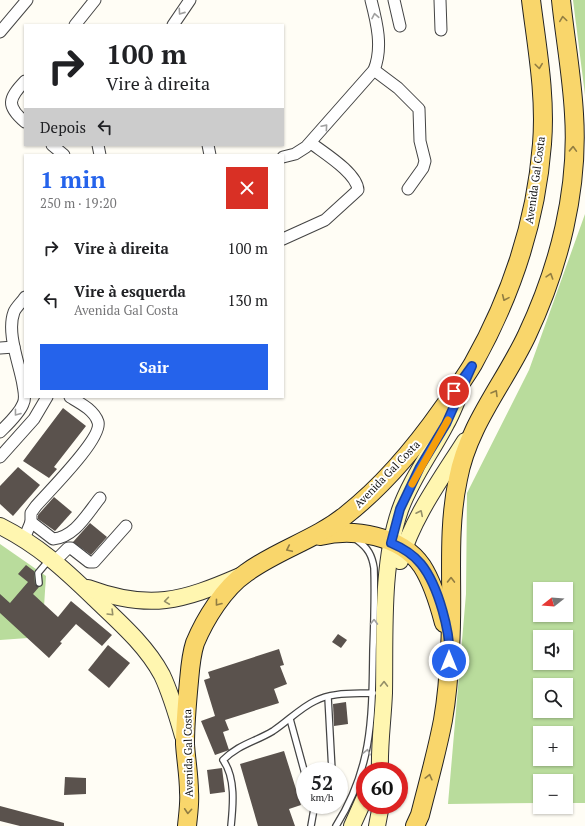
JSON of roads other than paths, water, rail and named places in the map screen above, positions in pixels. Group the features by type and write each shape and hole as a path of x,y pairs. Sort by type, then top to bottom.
{"main road":[{"name":"Avenida Gal Costa","path":"187,826 189,794 185,744 186,705 194,644 212,610 244,574 269,559 313,538 345,516 398,466 422,437 472,366 506,297 520,260 533,214 542,143 542,100 531,0"},
{"path":"397,545 475,426 524,341 538,311 558,253 573,177 574,116 561,0"},
{"path":"376,762 383,718 386,607 397,545 400,509 420,467 446,424 472,366"},
{"path":"418,822 443,719 450,647 453,506 458,477 475,426"},
{"path":"0,526 24,539 53,559 84,586 127,630 161,675 173,703 185,744"},
{"path":"313,538 338,533 367,534 397,545 421,565 428,577 440,607 450,647"},
{"path":"84,586 112,597 144,602 164,601 181,598 211,588 244,574"},
{"path":"379,751 380,762"},
{"path":"352,826 357,814"},
{"path":"377,826 379,814"}],"street":[{"path":"0,32 27,0"},
{"path":"76,24 94,0"},
{"path":"174,24 190,0"},
{"path":"284,157 295,154 311,143 374,70 377,62 379,44 371,0"},
{"path":"394,0 400,26"},
{"path":"440,0 441,30"},
{"path":"374,70 398,88 419,108 420,141 425,161 423,168 408,189"},
{"path":"24,82 14,92 11,103 12,110 24,121"},
{"path":"284,239 325,220 358,190 358,185 353,176 311,143"},
{"path":"53,146 63,154"},
{"path":"24,300 12,330 14,347 23,374 24,386"},
{"path":"0,348 14,347"},
{"path":"0,432 23,404 25,398"},
{"path":"0,457 34,419 46,398"},
{"path":"24,539 30,522 31,513 83,453 97,433 98,422 92,413 71,398"},
{"path":"30,522 53,539 62,538 73,530 100,498"},
{"path":"53,559 68,548 71,548 89,562 94,562 126,526"}],"lane":[{"path":"336,826 360,778 371,730 375,578 373,560 366,546 357,540 338,533"},
{"path":"39,583 38,573 53,559"},
{"path":"231,826 234,801 228,766 223,760 242,744 271,732 315,701 328,697 372,693"},
{"path":"328,697 332,762"},
{"path":"290,719 302,762"},
{"path":"311,826 313,814"}]}
